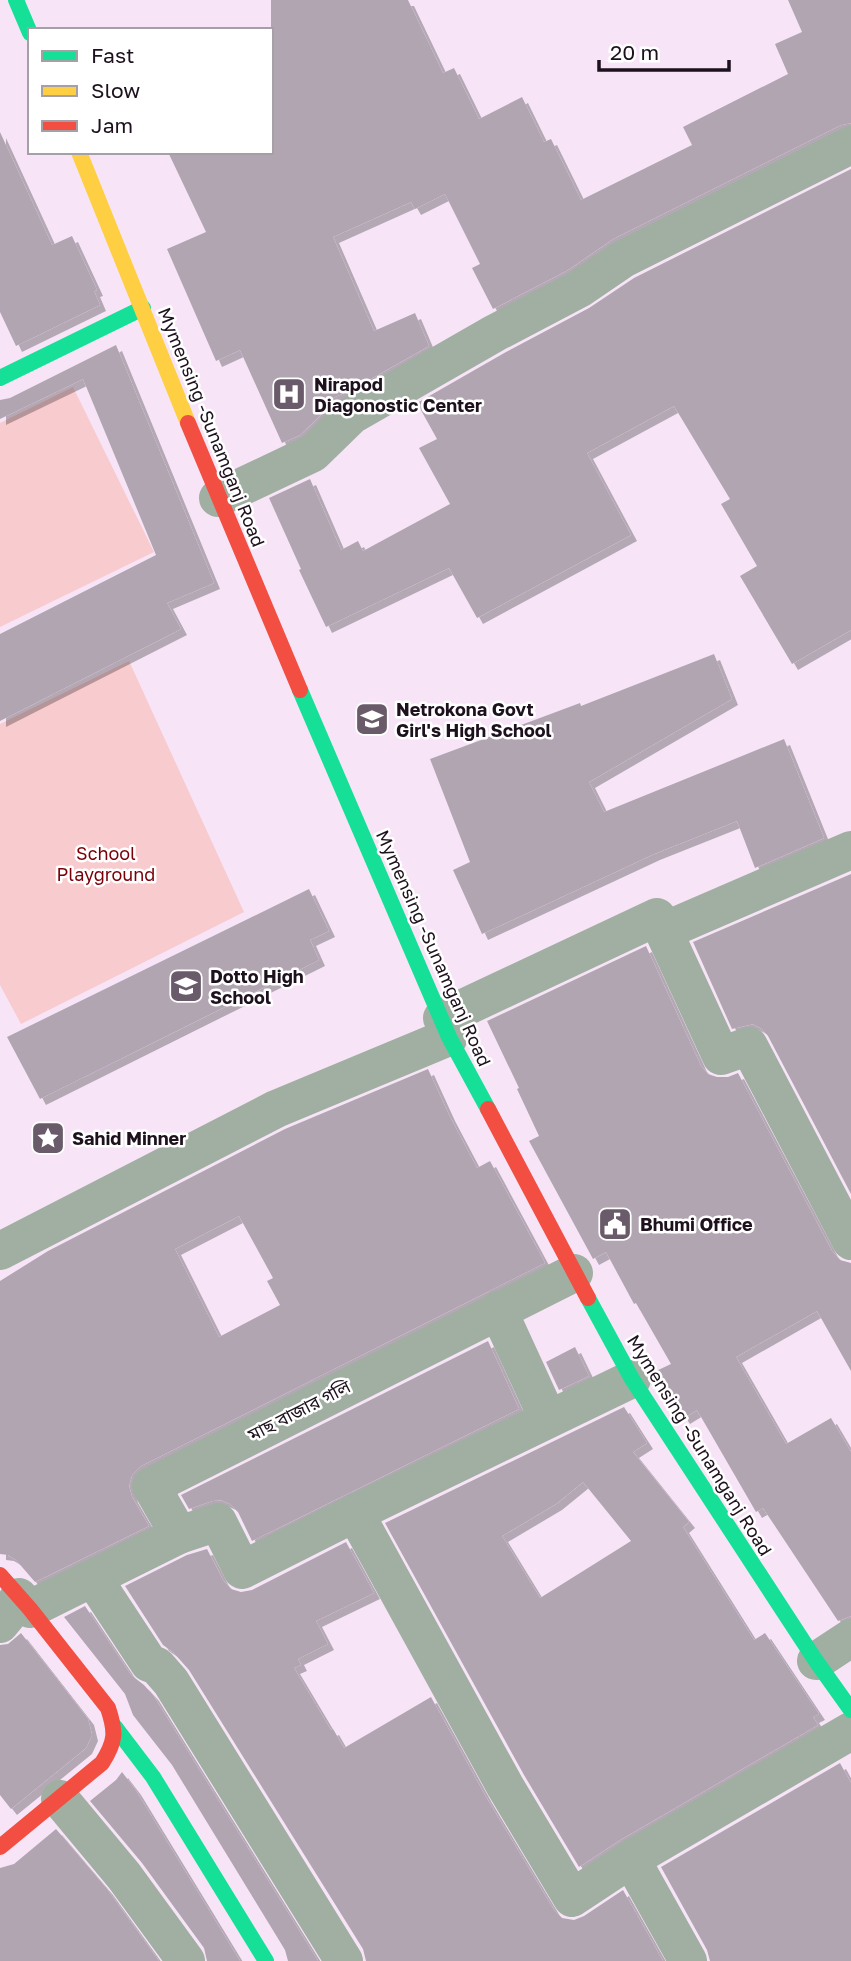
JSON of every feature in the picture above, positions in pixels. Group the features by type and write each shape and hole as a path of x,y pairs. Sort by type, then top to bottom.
{"main road":[{"path":"16,0 28,28"},
{"name":"Mymensing -Sunamganj Road","path":"80,154 218,498 445,1028 632,1379 816,1661 851,1710"},
{"path":"0,378 143,308"},
{"path":"12,1601 108,1708 115,1727 153,1777 266,1961"},
{"path":"0,1847 102,1763 114,1746 115,1727"}],"street":[{"path":"218,498 313,453 352,415 495,333 579,289 623,259 851,145"},
{"path":"664,931 851,849"},
{"path":"0,1251 276,1109 445,1028 657,917 721,1056 749,1045 851,1241"},
{"name":"মাছ বাজার গলি","path":"179,1535 151,1486 574,1273"},
{"path":"498,1310 548,1419"},
{"path":"12,1601 93,1578 179,1535 218,1522 242,1570 632,1379"},
{"path":"355,1513 492,1761 572,1898 631,1859 851,1731"},
{"path":"93,1578 149,1663 157,1666 171,1682 344,1961"},
{"path":"816,1661 851,1638"},
{"path":"60,1799 124,1876 187,1961"},
{"path":"631,1859 688,1961"}],"green space":[{"path":"73,387 154,552 0,627 0,423"},
{"name":"School Playground","path":"129,661 244,912 21,1024 0,985 0,724"}],"building":[{"path":"271,0 408,0 443,73 454,68 479,119 522,97 544,142 551,139 581,200 692,145 683,127 788,74 775,44 802,32 788,0 851,0 851,123 841,125 613,239 568,270 493,309 472,268 480,264 445,194 415,209 411,202 333,237 374,331 415,313 429,346 328,400 330,406 300,435 282,443 240,350 216,361 167,249 206,232 169,154 273,154"},
{"path":"0,132 52,245 72,236 97,290 94,291 100,305 16,346 0,312"},
{"path":"851,169 851,630 792,664 740,576 757,566 721,504 730,499 674,406 587,453 631,535 477,618 449,568 326,627 269,498 310,479 341,550 358,541 363,551 450,504 419,448 437,439 417,403 589,308 634,278"},
{"path":"116,345 214,583 167,603 181,629 0,721 0,634 156,555 83,379 0,419 0,400 10,398"},
{"path":"714,654 732,699 589,782 604,812 784,739 824,838 755,868 737,821 654,854 482,934 453,870 470,862 430,759 580,703 581,706"},
{"path":"851,874 851,1194 768,1036 753,1024 732,1029 693,942"},
{"path":"309,889 329,931 310,940 319,960 40,1099 7,1037"},
{"path":"646,946 701,1066 708,1074 717,1077 738,1073 832,1251 840,1260 851,1263 851,1371 817,1311 736,1357 786,1444 831,1418 851,1452 851,1616 838,1621 763,1508 756,1512 697,1410 684,1418 654,1372 671,1364 606,1252 593,1259 529,1141 539,1136 487,1021"},
{"path":"428,1069 477,1168 490,1161 545,1263 141,1466 132,1475 129,1486 132,1497 149,1526 35,1582 16,1560 0,1554 0,1281 48,1251 285,1129","holes":["239,1216 273,1278 267,1281 280,1305 219,1337 175,1249"]},
{"path":"488,1341 519,1409 252,1541 238,1512 230,1504 221,1500 212,1501 189,1509 181,1495"},
{"path":"575,1347 589,1376 559,1390 546,1362"},
{"path":"624,1407 647,1443 633,1452 689,1522 683,1527 754,1640 765,1633 819,1714 813,1717 818,1725 620,1840 579,1867 524,1775 385,1523","holes":["583,1482 631,1541 540,1598 502,1536 556,1504"]},
{"path":"346,1542 374,1593 316,1621 328,1644 298,1659 301,1665 294,1668 344,1748 431,1697 486,1797 554,1910 562,1918 574,1920 623,1890 663,1961 366,1961 363,1949 189,1670 163,1645 125,1586 187,1555 207,1549 223,1580 231,1589 241,1592 252,1590"},
{"path":"85,1606 131,1675 153,1695 318,1961 288,1961 285,1950 172,1765 133,1715 125,1694 64,1617"},
{"path":"21,1633 88,1719 92,1735 86,1748 11,1809 0,1795 0,1645 8,1644"},
{"path":"840,1763 851,1783 851,1961 710,1961 707,1950 661,1867"},
{"path":"122,1772 240,1961 207,1961 204,1948 142,1863 90,1801"},
{"path":"56,1829 107,1889 159,1961 0,1961 0,1868 14,1864"}],"traffic: fast":[{"path":"16,0 28,28"},
{"path":"0,378 143,308"},
{"path":"300,690 449,1037 488,1109"},
{"path":"588,1298 632,1379 816,1661 851,1710"},
{"path":"115,1727 153,1777 266,1961"}],"traffic: slow":[{"path":"80,154 188,423"}],"traffic: jam":[{"path":"188,423 300,690"},
{"path":"488,1109 588,1298"},
{"path":"0,1575 108,1708 113,1730 112,1742 102,1763 0,1847"}],"place":[{"name":"Nirapod Diagonostic Center","path":"289,394"},
{"name":"Netrokona Govt Girl's High School","path":"372,719"},
{"name":"Dotto High School","path":"186,986"},
{"name":"Sahid Minner","path":"48,1138"},
{"name":"Bhumi Office","path":"615,1224"}]}
